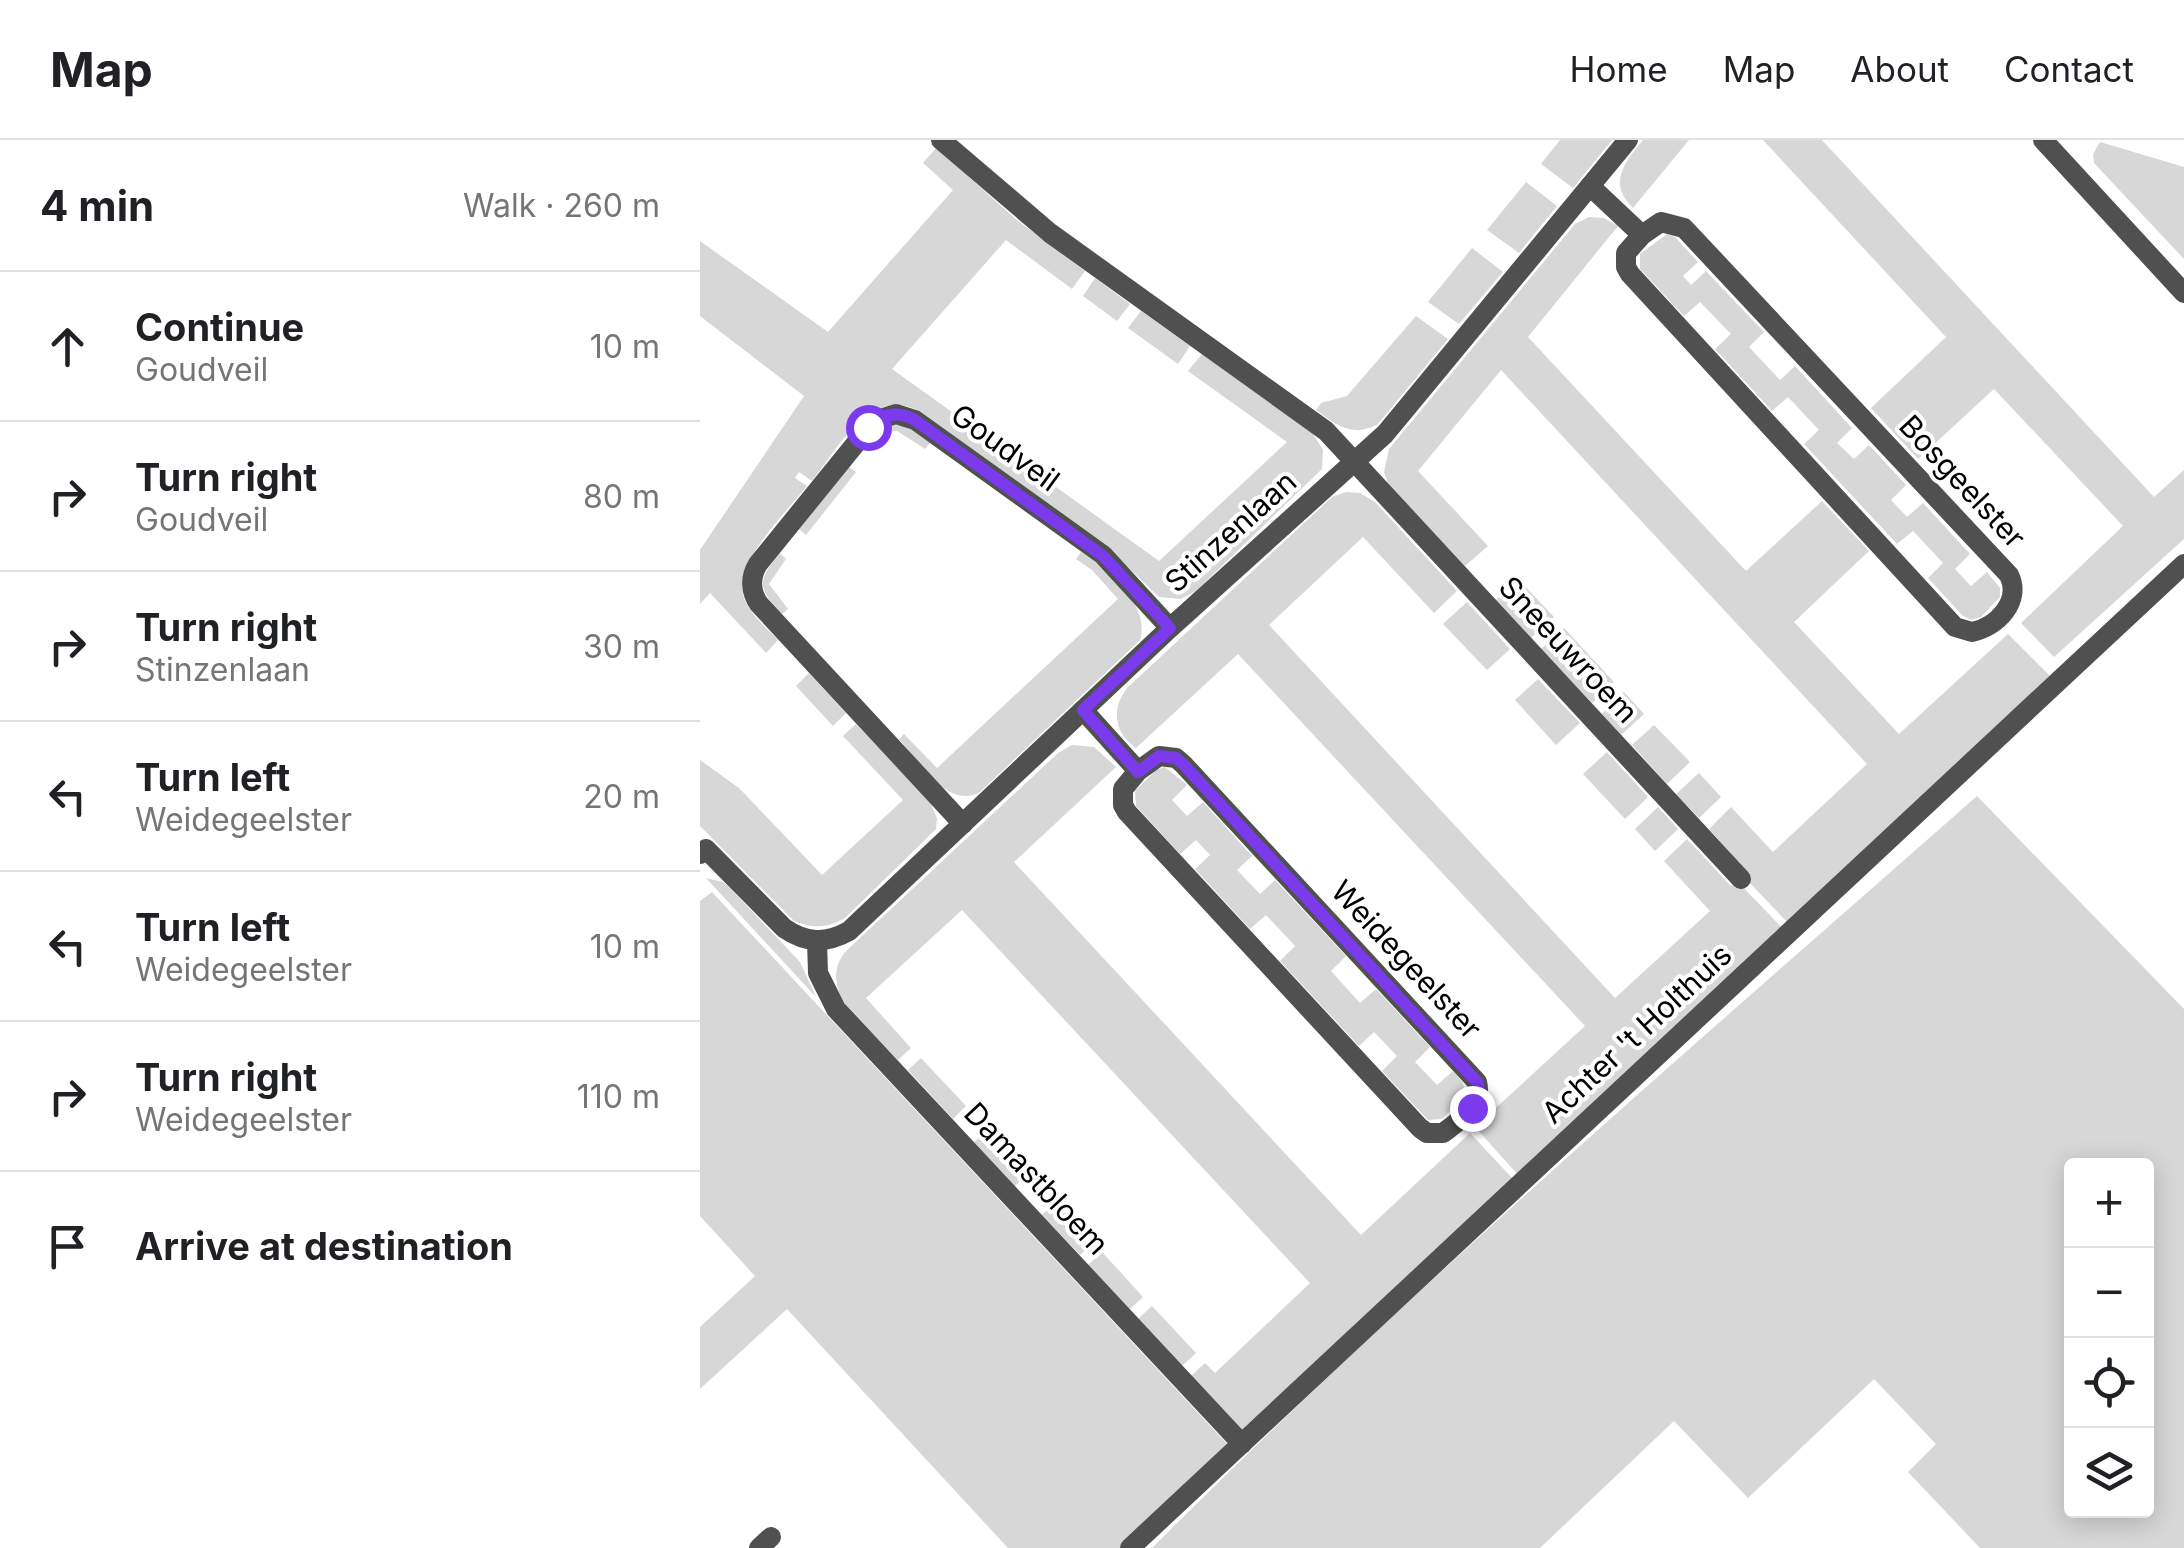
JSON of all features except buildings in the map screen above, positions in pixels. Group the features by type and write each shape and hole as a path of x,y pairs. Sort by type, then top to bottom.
{"street":[{"name":"Sneeuwroem","path":"941,140 1050,233 1314,421 1741,879"},
{"name":"Stinzenlaan","path":"817,941 850,931 1399,418 1628,140"},
{"path":"2043,140 2184,293"},
{"path":"2066,164 2072,140"},
{"path":"1590,186 1642,235"},
{"name":"Bosgeelster","path":"1661,222 1684,228 2009,575 2014,584 2012,602 1989,625 1972,632 1955,626 1630,274 1626,253 1642,235 1661,222"},
{"name":"Goudveil","path":"963,824 759,604 752,589 758,564 874,421 896,414 915,420 1103,556 1170,628"},
{"name":"Achter 't Holthuis","path":"1130,1548 2184,564"},
{"path":"1083,710 1138,772"},
{"name":"Weidegeelster","path":"1159,756 1176,758 1183,764 1477,1082 1480,1092 1472,1108 1443,1133 1427,1133 1420,1128 1127,812 1122,790 1138,772 1159,756"},
{"path":"702,848 784,928 799,938 817,941"},
{"name":"Damastbloem","path":"817,941 818,973 836,1009 1242,1444"}],"shaded area":[{"path":"1560,140 1612,140 1573,188 1541,164"},
{"path":"1643,140 1689,140 1633,208 1625,199 1620,181 1625,165"},
{"path":"1763,140 1822,140 2154,497 2184,470 2184,539 2054,657 2021,623 2123,526 1994,389 1918,459 1871,408 1946,337"},
{"path":"2100,142 2184,167 2184,259 2094,163 2093,154"},
{"path":"936,148 1018,221 1085,271 1072,289 1006,240 892,369 1159,561 1287,442 1188,371 1202,354 1313,434 1323,450 1322,469 1196,591 1181,599 1159,597 1108,548 920,411 902,405 885,407 857,424 812,481 799,472 795,478 807,486 753,554 742,584 744,598 754,616 778,640 766,653 710,593 700,604 700,550 804,396 700,316 700,241 828,332 953,190 923,163"},
{"path":"1526,182 1557,206 1519,253 1487,230"},
{"path":"1589,217 1604,218 1618,226 1528,337 1746,571 1822,501 1869,551 1794,622 1899,734 2008,634 2053,679 1789,924 1743,876 1747,871 1709,829 1731,807 1773,852 1867,764 1501,370 1418,471 1488,546 1465,566 1388,484 1384,472 1389,449 1575,224"},
{"path":"1667,234 1675,237 1698,262 1683,276 1691,285 1706,271 1764,332 1749,347 1780,380 1795,366 1852,428 1837,443 1854,459 1869,445 1906,485 1891,500 1907,517 1923,503 1970,554 1955,569 1971,586 1987,572 2000,588 2000,597 1981,617 1971,620 1963,616 1928,578 1943,563 1913,531 1897,544 1804,444 1819,430 1788,397 1772,411 1715,349 1731,334 1700,302 1684,316 1640,269 1640,254"},
{"path":"1472,248 1503,272 1459,324 1428,302"},
{"path":"1095,278 1130,304 1117,321 1083,296"},
{"path":"1141,311 1190,346 1178,364 1128,328"},
{"path":"1416,316 1448,339 1378,424 1352,430 1316,410 1321,403 1347,396"},
{"path":"897,424 930,443 925,449 897,431 889,432 875,448 868,443 883,427"},
{"path":"849,467 856,472 806,535 799,529"},
{"path":"1360,493 1375,502 1457,591 1434,613 1363,537 1269,625 1615,998 1710,911 1664,861 1687,839 1731,886 1737,881 1783,929 1519,1176 1475,1127 1585,1026 1238,654 1136,748 1119,728 1117,712 1127,688 1332,497"},
{"path":"1081,552 1125,590 1139,614 1140,640 980,792 968,796 945,789 899,739 904,734 937,768 1118,599 1092,570 1076,559"},
{"path":"780,553 786,559 769,584 788,609 782,614 763,584"},
{"path":"1519,580 1554,617 1531,638 1496,600"},
{"path":"1467,602 1510,649 1487,670 1443,624"},
{"path":"1564,628 1614,682 1592,703 1541,649"},
{"path":"809,673 846,713 833,726 796,686"},
{"path":"1538,679 1580,723 1556,745 1515,700"},
{"path":"1624,692 1644,714 1621,735 1602,714"},
{"path":"856,724 930,802 937,818 936,829 845,918 833,924 808,925 794,921 700,826 700,760 739,788 822,875 903,800 843,736"},
{"path":"1654,725 1690,762 1667,784 1632,745"},
{"path":"1072,745 1094,747 1116,767 1014,862 1361,1235 1470,1133 1514,1180 1243,1433 1191,1376 1205,1363 1215,1373 1310,1283 962,910 866,998 911,1048 898,1060 850,1011 837,982 837,967 845,952 1058,753"},
{"path":"1607,752 1648,797 1625,819 1583,774"},
{"path":"1165,767 1187,785 1172,800 1187,816 1203,802 1252,856 1237,870 1260,894 1275,880 1346,956 1331,971 1360,1003 1376,989 1430,1047 1415,1062 1437,1085 1453,1071 1463,1083 1465,1096 1442,1119 1428,1120 1382,1071 1397,1056 1374,1032 1359,1046 1280,961 1295,946 1266,915 1250,929 1195,869 1210,855 1196,840 1180,854 1136,806 1135,791 1156,770"},
{"path":"1699,773 1721,797 1699,818 1676,794"},
{"path":"1977,796 2184,1009 2184,1548 1980,1548 1908,1472 1936,1444 1874,1379 1748,1498 1674,1421 1540,1548 1152,1548 1353,1354 1663,1072"},
{"path":"1658,807 1678,829 1655,851 1635,829"},
{"path":"706,878 730,888 800,962 816,997"},
{"path":"712,892 1229,1446 1121,1548 1008,1548 787,1309 700,1389 700,1327 755,1276 700,1216 700,901"},
{"path":"921,1058 966,1106 953,1119 908,1070"},
{"path":"988,1130 1028,1173 1015,1186 974,1142"},
{"path":"1055,1202 1093,1243 1080,1255 1042,1215"},
{"path":"1102,1252 1143,1297 1129,1310 1088,1265"},
{"path":"1152,1306 1196,1353 1182,1366 1138,1319"}],"route":[{"path":"868,427 890,414 915,420 1103,556 1170,628 1083,710 1138,772 1159,756 1176,758 1183,764 1477,1082 1480,1092 1472,1108"}]}
